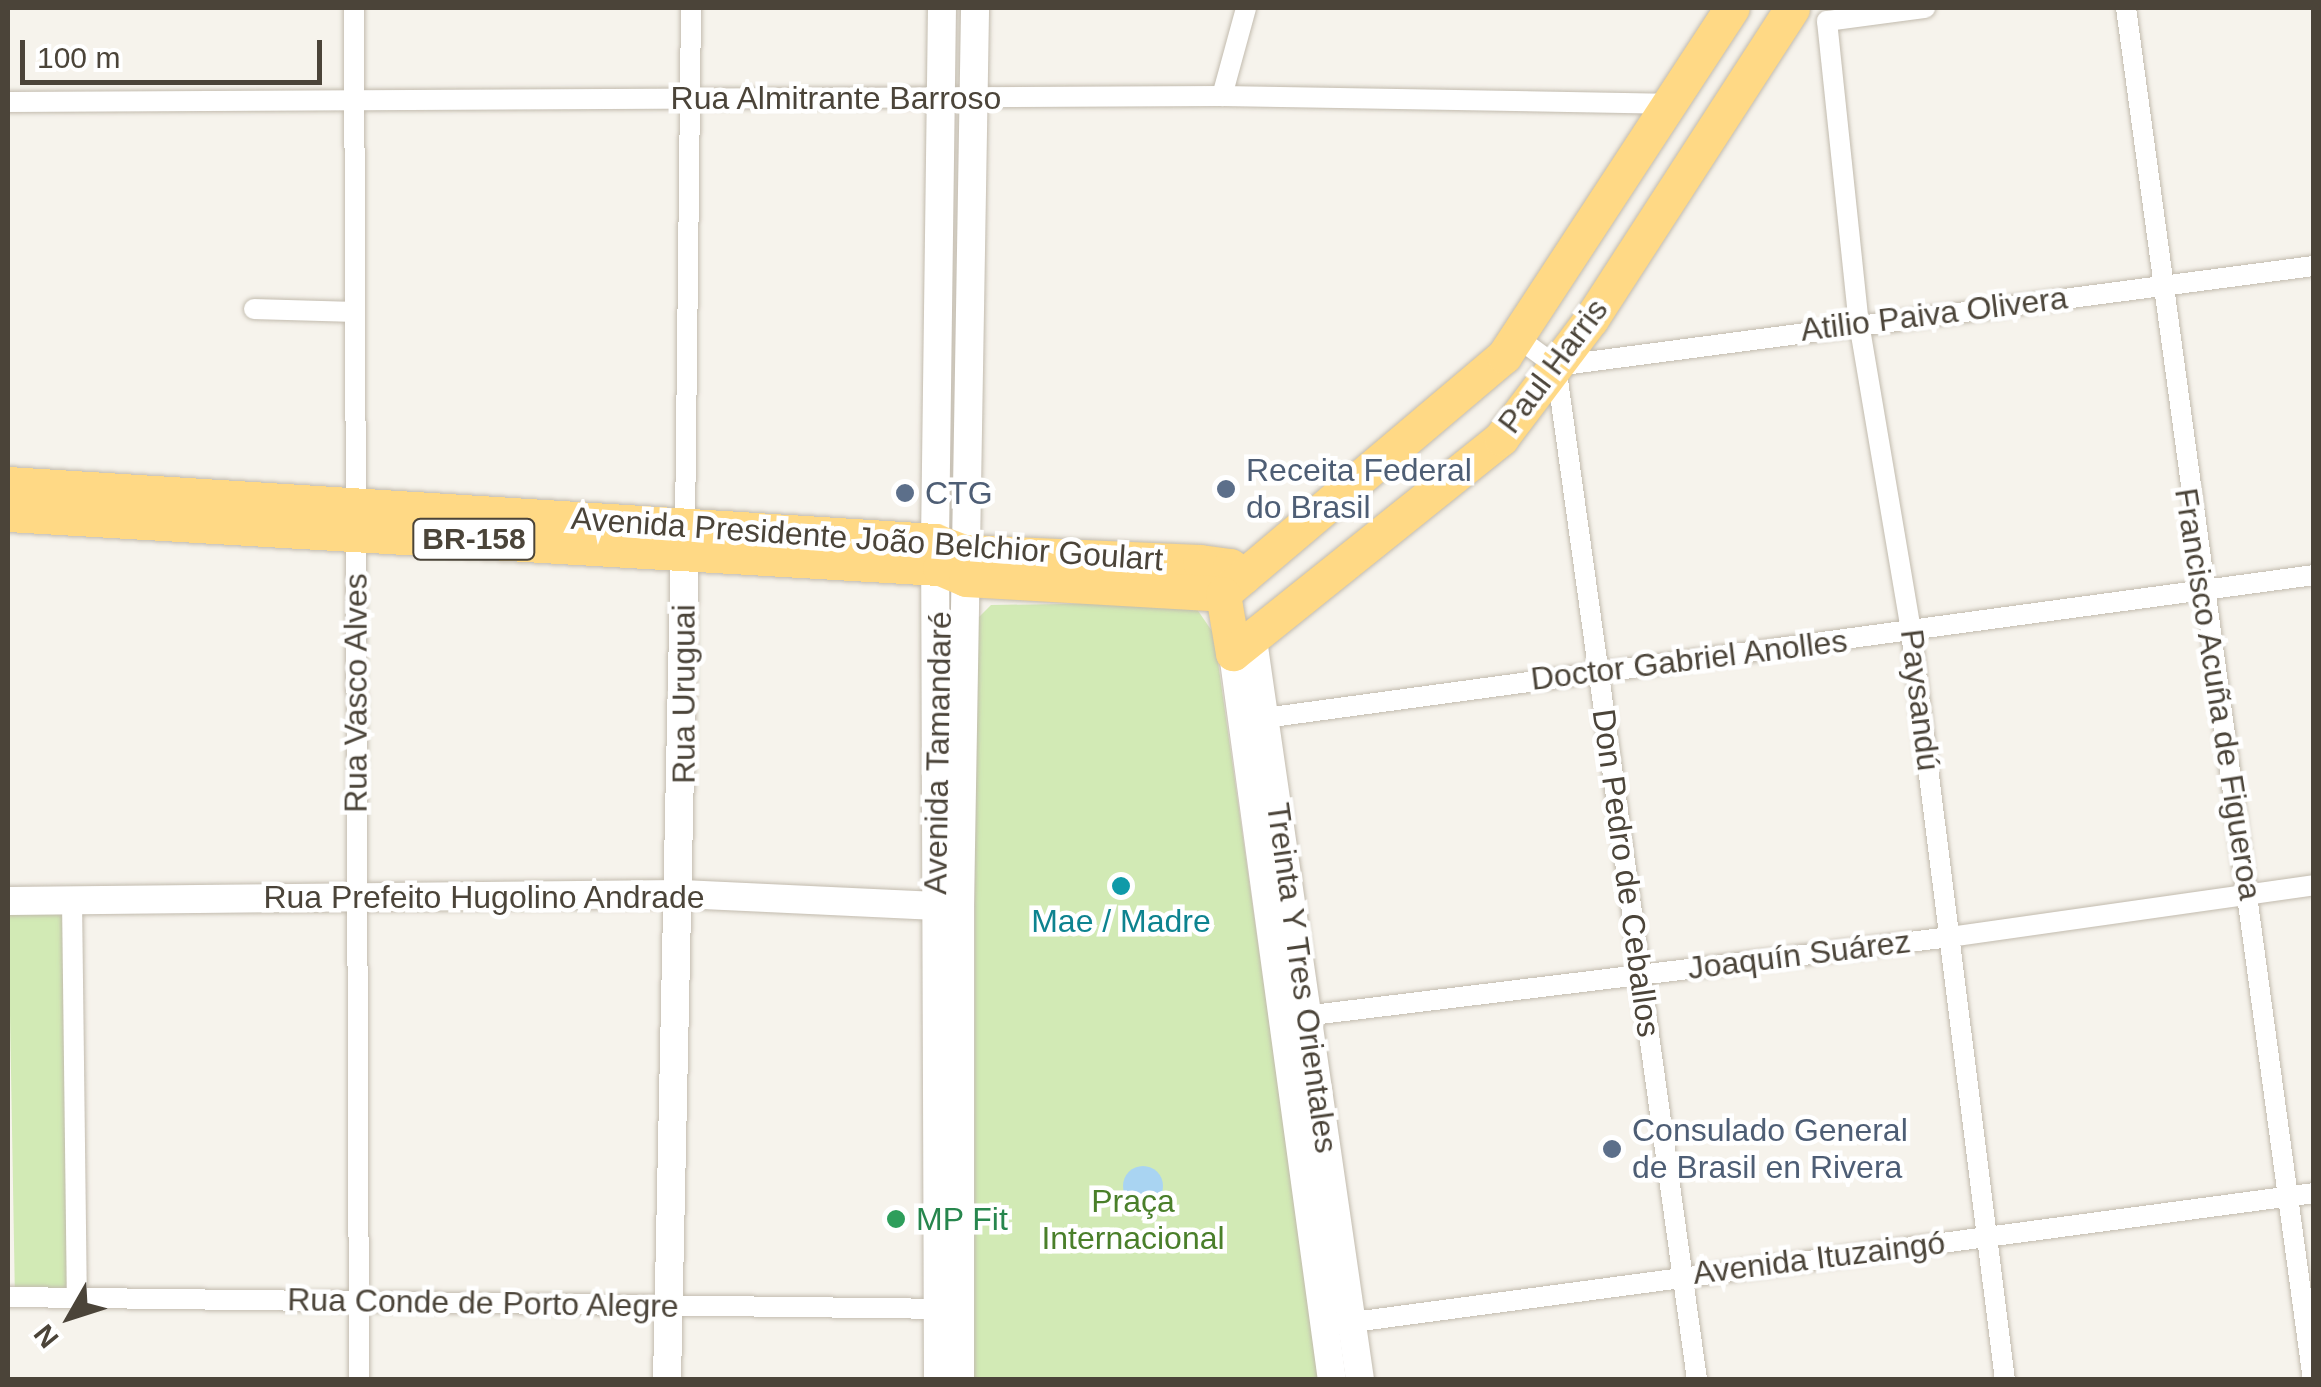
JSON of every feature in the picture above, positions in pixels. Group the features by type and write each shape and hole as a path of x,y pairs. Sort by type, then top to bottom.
{"highway":[{"path":"1233,585 1484,376 1518,338 1665,104 1732,8"},
{"name":"Paul Harris","path":"1243,646 1501,438 1556,366 1794,8"},
{"name":"Avenida Presidente João Belchior Goulart","path":"8,484 355,519 951,560 1200,562 1230,566 1233,585"},
{"name":"Avenida Presidente João Belchior Goulart","path":"8,514 355,519"},
{"name":"Treinta Y Tres Orientales","path":"1233,585 1243,646"}],"street":[{"name":"Rua Vasco Alves","path":"354,8 359,1380"},
{"name":"Rua Uruguai","path":"668,1380 682,894 694,97 691,8"},
{"name":"Avenida Tamandaré","path":"938,1380 947,1309 951,560 939,97 942,8"},
{"name":"Avenida Tamandaré","path":"951,560 974,8"},
{"path":"1222,96 1246,8"},
{"path":"1794,8 1826,22 1925,8"},
{"name":"Francisco Acuña de Figueroa","path":"2126,8 2200,589 2249,893 2313,1380"},
{"name":"Paysandú","path":"1826,22 1859,323 1911,632 2004,1380"},
{"name":"Rua Almitrante Barroso","path":"8,102 1222,96 1665,104"},
{"name":"Atilio Paiva Olivera","path":"1556,366 1859,323 2314,266"},
{"path":"254,309 355,312"},
{"path":"1518,338 1556,366"},
{"name":"Don Pedro de Ceballos","path":"1556,366 1697,1380"},
{"name":"Doctor Gabriel Anolles","path":"1254,720 2314,574"},
{"name":"Treinta Y Tres Orientales","path":"1243,646 1338,1324 1360,1380"},
{"name":"Joaquín Suárez","path":"1295,1017 1950,937 2314,885"},
{"name":"Rua Prefeito Hugolino Andrade","path":"8,901 682,894 948,906"},
{"path":"72,899 77,1298"},
{"name":"Avenida Ituzaingó","path":"1338,1324 2314,1193"},
{"name":"Rua Conde de Porto Alegre","path":"8,1297 947,1309"},
{"name":"Avenida Tamandaré","path":"947,1309 960,1380"},
{"name":"Treinta Y Tres Orientales","path":"1332,1380 1338,1324"}],"green space":[{"name":"Praça Internacional","path":"1192,602 1214,634 1320,1379 974,1380 975,621 991,605"},
{"path":"72,899 79,1298 15,1299 8,900"}],"water":[{"path":"1143,1166 1157,1172 1163,1186 1157,1200 1143,1206 1129,1200 1123,1186 1129,1172"}],"place":[{"name":"Receita Federal do Brasil","path":"1226,489"},
{"name":"CTG","path":"905,493"},
{"name":"Mae / Madre","path":"1121,886"},
{"name":"Consulado General de Brasil en Rivera","path":"1612,1149"},
{"name":"MP Fit","path":"896,1219"}]}
